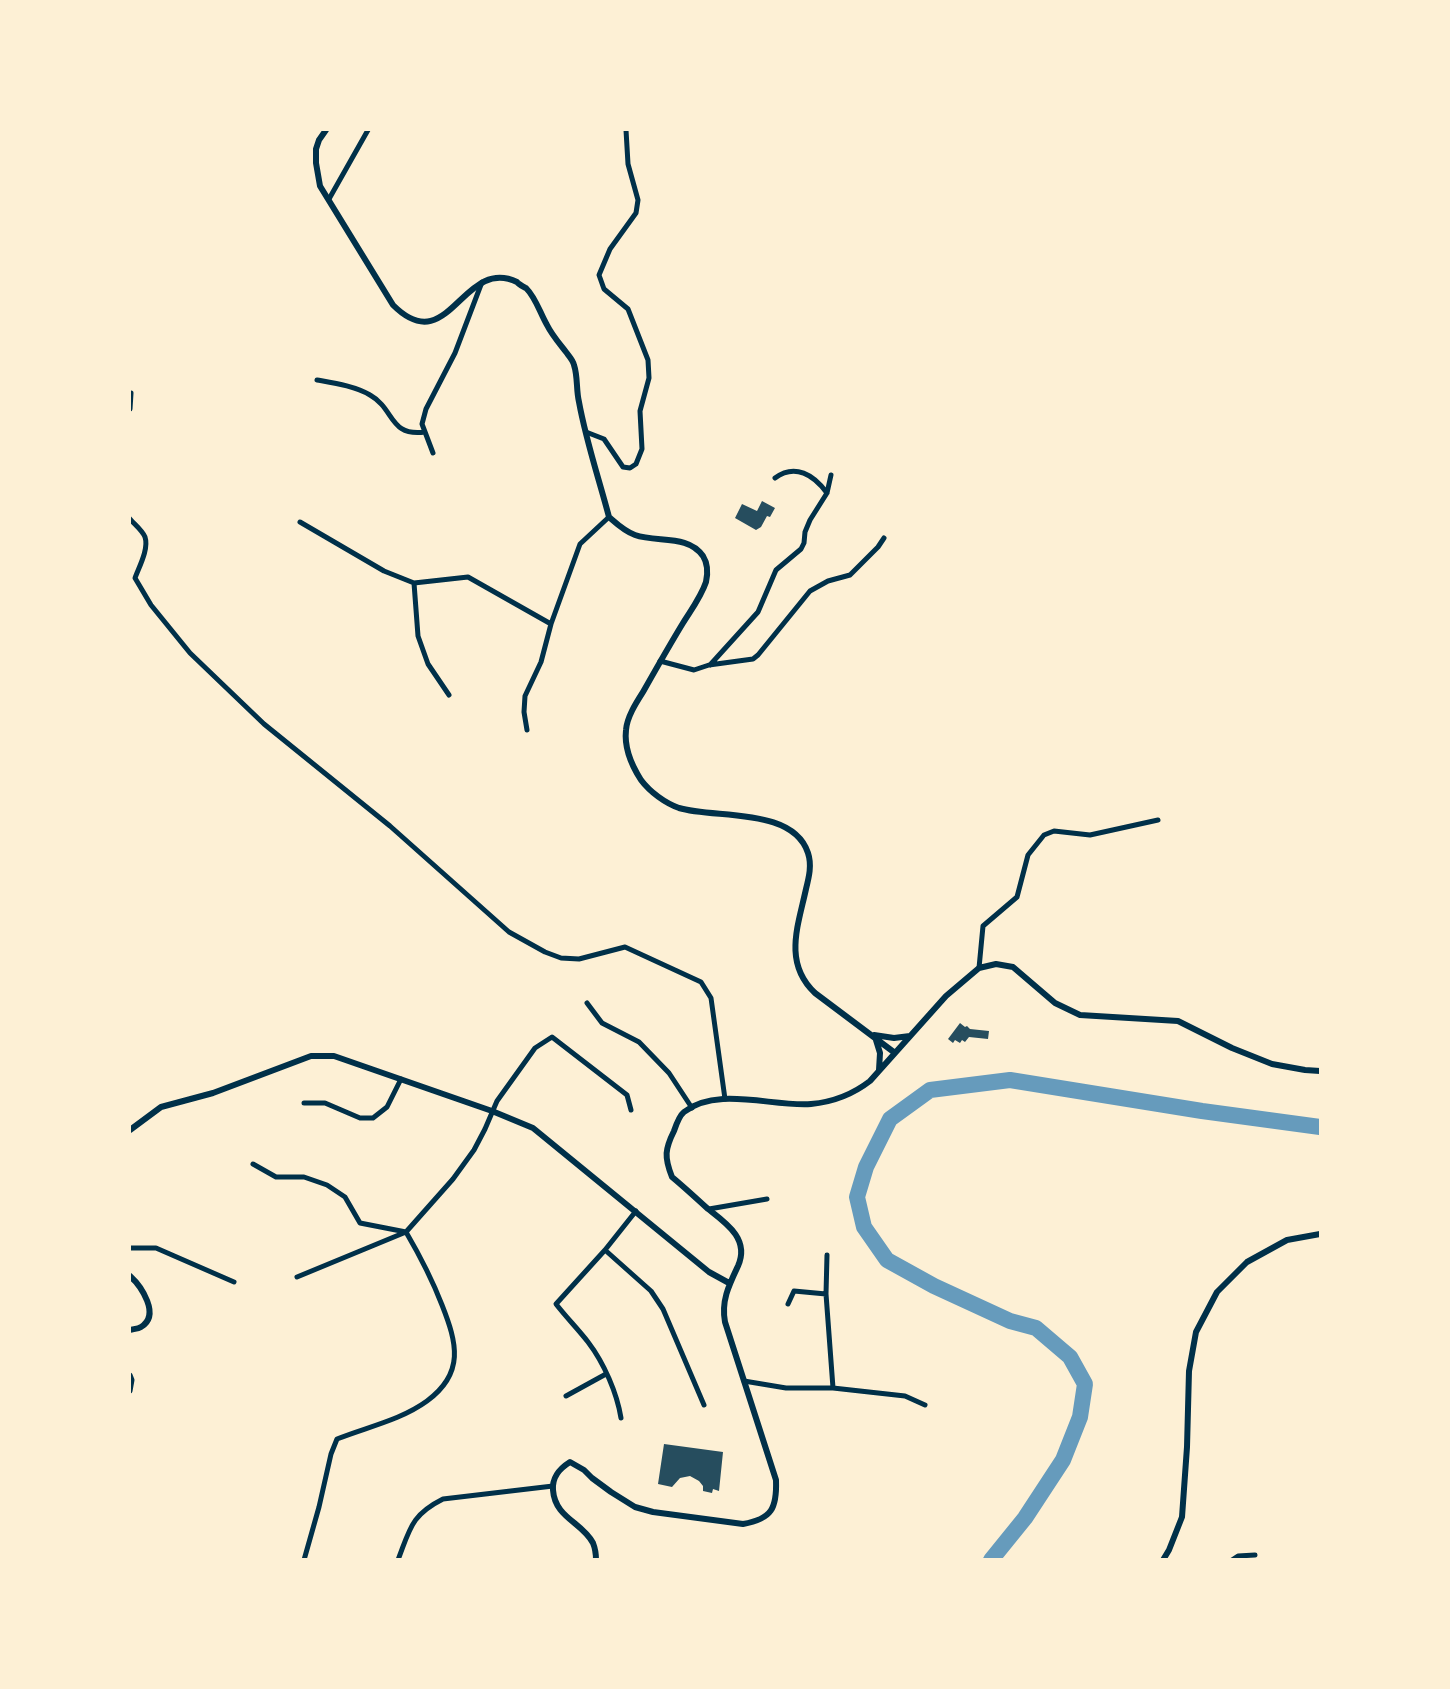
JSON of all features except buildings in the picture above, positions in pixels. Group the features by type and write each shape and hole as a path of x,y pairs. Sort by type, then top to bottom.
{"street":[{"path":"326,130 318,140 316,149 320,186 393,304 404,316 418,322 430,322 442,316 483,280 505,278 526,288 550,331 573,362 578,401 609,517 621,528 638,536 687,543 704,557 707,565 706,581 701,594 660,661 626,728 626,745 636,772 658,797 680,808 769,820 797,835 807,851 810,870 796,936 795,957 800,975 815,993 895,1053"},
{"path":"328,199 368,130"},
{"path":"586,432 604,439 623,467 630,468 636,464 642,449 640,411 649,378 648,360 628,309 604,289 599,275 610,249 636,213 638,200 628,164 626,130"},
{"path":"433,453 422,424 426,409 455,353 483,280"},
{"path":"317,380 332,382 370,395 403,430 412,434 425,432"},
{"path":"130,409 131,393"},
{"path":"775,478 787,472 799,471 819,481 827,493"},
{"path":"709,665 758,612 776,570 801,549 810,520 827,493 831,475"},
{"path":"527,730 524,712 526,696 541,662 551,624 579,544 609,517"},
{"path":"130,519 146,541 135,578 151,605 190,653 264,724 390,826 509,932 561,958 579,959 625,947 701,982 711,998 725,1099"},
{"path":"300,522 384,571 414,583 468,577 551,624"},
{"path":"660,661 694,670 709,665 753,659 810,591 828,581 850,575 884,538"},
{"path":"414,583 418,636 428,664 449,695"},
{"path":"979,968 983,926 1017,897 1028,855 1044,835 1054,831 1090,835 1158,820"},
{"path":"597,1559 594,1545 587,1535 559,1509 554,1498 553,1486 557,1473 569,1462 584,1469 592,1478 635,1507 653,1512 743,1524 765,1518 775,1503 776,1480 723,1311 729,1283 740,1261 740,1243 728,1224 672,1177 667,1165 666,1146 682,1113 703,1102 725,1099 810,1104 856,1092 870,1082 946,996 979,968 996,964 1013,967 1055,1003 1080,1015 1178,1021 1272,1064 1321,1071"},
{"path":"587,1003 602,1023 639,1042 669,1073 692,1108"},
{"path":"872,1036 910,1036"},
{"path":"872,1036 880,1053 878,1072"},
{"path":"297,1277 407,1232 474,1150 497,1101 535,1048 552,1037 627,1095 631,1110"},
{"path":"130,1130 161,1107 212,1093 311,1056 334,1056 533,1128 709,1272 729,1283"},
{"path":"304,1103 325,1103 360,1118 373,1118 387,1107 401,1079"},
{"path":"253,1164 276,1177 304,1177 327,1185 345,1196 360,1223 407,1232"},
{"path":"709,1209 767,1199"},
{"path":"621,1418 618,1401 589,1342 556,1304 606,1250 636,1211"},
{"path":"304,1559 337,1439 397,1417 426,1402 441,1388 453,1366 455,1348 452,1331 429,1272 407,1232"},
{"path":"1163,1559 1182,1517 1189,1371 1196,1332 1217,1292 1247,1262 1287,1240 1321,1234"},
{"path":"130,1248 156,1248 234,1282"},
{"path":"606,1250 651,1291 663,1309 704,1405"},
{"path":"827,1255 826,1294 833,1388"},
{"path":"130,1276 145,1295 150,1310 148,1320 141,1327 130,1330"},
{"path":"788,1304 794,1291 826,1294"},
{"path":"566,1396 606,1374"},
{"path":"130,1375 130,1391"},
{"path":"744,1381 786,1388 833,1388 905,1396 925,1405"},
{"path":"398,1559 418,1516 443,1499 553,1486"},
{"path":"1232,1559 1255,1555"}],"waterway":[{"path":"991,1560 1025,1518 1063,1460 1080,1417 1085,1384 1070,1357 1036,1328 1010,1321 934,1286 887,1260 864,1227 857,1197 866,1167 890,1119 930,1090 1010,1080 1320,1127"}]}
